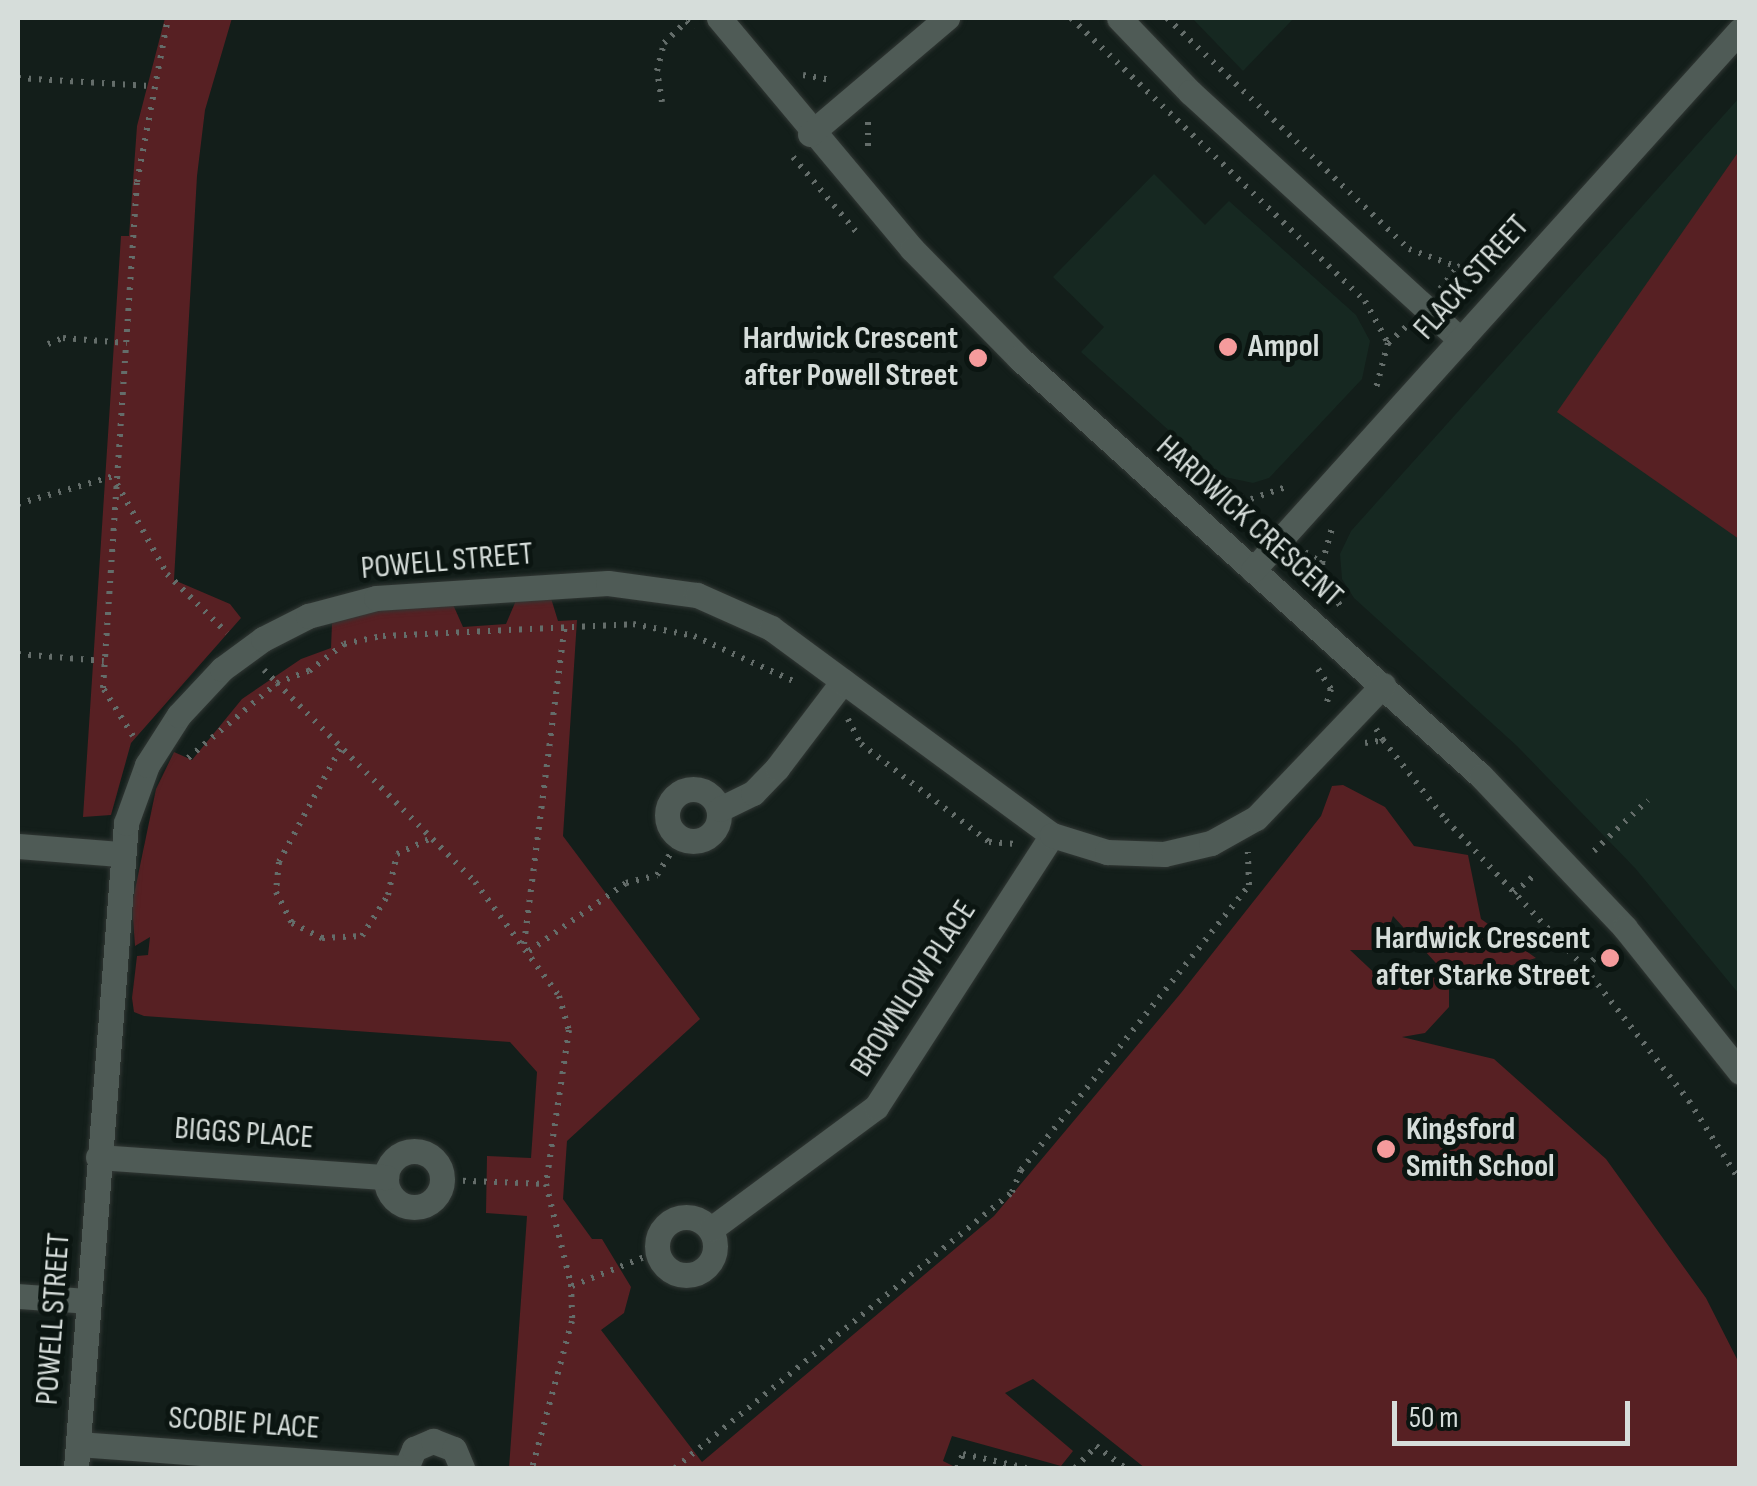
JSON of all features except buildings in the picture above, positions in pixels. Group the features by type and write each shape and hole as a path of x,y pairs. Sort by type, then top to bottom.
{"street":[{"name":"HARDWICK CRESCENT","path":"719,18 810,134 1020,358 1383,685 1561,856 1740,1072"},
{"path":"810,134 948,18"},
{"path":"1119,18 1190,92 1461,340"},
{"name":"FLACK STREET","path":"1254,570 1734,36"},
{"name":"POWELL STREET","path":"77,1456 120,854 142,744 244,652 308,616 376,598 638,584 739,610 835,691 1052,834 1106,852 1164,854 1211,842 1256,818 1383,685"},
{"path":"720,809 700,788 672,798 667,812 680,838 709,836 720,809 753,792 835,691"},
{"name":"BROWNLOW PLACE","path":"711,1228 876,1107 1052,834"},
{"path":"18,846 120,854"},
{"path":"416,1151 436,1160 442,1180 433,1200 413,1207 394,1198 386,1177 396,1158 416,1151"},
{"name":"BIGGS PLACE","path":"98,1157 386,1177"},
{"path":"699,1218 711,1228 713,1259 703,1270 673,1273 657,1252 659,1232 669,1221 699,1218"},
{"path":"18,1296 88,1301"},
{"name":"SCOBIE PLACE","path":"77,1456 406,1468 414,1449 433,1442 454,1449 462,1468"}],"path":[{"path":"168,18 150,86 103,688 142,744 171,764 186,759 277,683 309,671 344,644 633,624 694,636 806,685 835,691 861,744 990,842 1014,842"},
{"path":"1071,18 1365,301 1388,346 1368,401"},
{"path":"1167,18 1409,249 1457,270"},
{"path":"662,102 658,61 664,43 686,19 702,42"},
{"path":"792,67 825,80 857,68 883,100 866,130 872,160"},
{"path":"18,78 150,86"},
{"path":"785,147 870,247"},
{"path":"48,344 63,338 127,343"},
{"path":"1197,485 1225,498 1251,500 1272,496 1304,471"},
{"path":"18,504 117,479"},
{"path":"117,479 167,574 432,838 527,947 560,996 569,1030 546,1184 571,1287 572,1321 532,1468"},
{"path":"527,947 566,626"},
{"path":"18,654 104,661"},
{"path":"1312,660 1330,689 1384,740 1446,820 1585,968 1689,1101 1740,1182"},
{"path":"1322,720 1330,689"},
{"path":"1356,748 1384,740"},
{"path":"340,749 279,862 276,892 292,923 322,938 362,936 388,895 397,854 432,838"},
{"path":"1594,851 1648,800"},
{"path":"527,947 626,882 657,875 680,838"},
{"path":"676,1468 1012,1192 1021,1170 1249,884 1247,850 1260,841"},
{"path":"1585,968 1606,947"},
{"path":"442,1180 546,1184"},
{"path":"571,1287 657,1252"},
{"path":"1075,1468 1096,1446 1125,1468"},
{"path":"957,1468 964,1454 1026,1468"}],"shaded area":[{"path":"165,18 232,18 205,110 197,176 174,580 230,604 241,618 131,743 111,815 83,817 121,236 129,236 137,126"},
{"path":"1192,18 1294,18 1243,71"},
{"path":"1739,98 1739,994 1635,868 1517,746 1354,598 1342,579 1340,554 1351,531"},
{"path":"1739,151 1739,539 1557,412"},
{"name":"Ampol","path":"1154,174 1205,225 1229,201 1356,315 1370,341 1362,379 1269,478 1253,483 1220,476 1081,352 1104,327 1053,277"},
{"name":"Kingsford Smith School","path":"550,595 558,621 577,620 563,836 700,1019 567,1141 563,1199 592,1239 602,1239 631,1287 624,1313 601,1330 702,1462 994,1216 1181,993 1321,816 1332,786 1343,785 1385,807 1414,846 1468,855 1481,919 1536,958 1488,972 1445,973 1393,916 1382,950 1350,950 1383,981 1420,970 1449,982 1449,1007 1425,1033 1402,1037 1494,1059 1606,1159 1706,1298 1739,1363 1739,1468 1145,1468 1033,1379 1005,1393 1073,1451 1061,1466 952,1436 943,1461 957,1468 509,1468 527,1216 486,1213 487,1156 531,1158 537,1072 510,1042 144,1016 134,1012 137,956 148,955 150,937 135,946 132,904 156,789 174,752 192,760 242,699 301,659 331,648 332,623 375,607 451,600 463,627 506,624 517,598"}],"place":[{"name":"Ampol","path":"1228,347"},
{"name":"Hardwick Crescent after Powell Street","path":"978,358"},
{"name":"Hardwick Crescent after Starke Street","path":"1610,958"},
{"name":"Kingsford Smith School","path":"1386,1149"}]}
